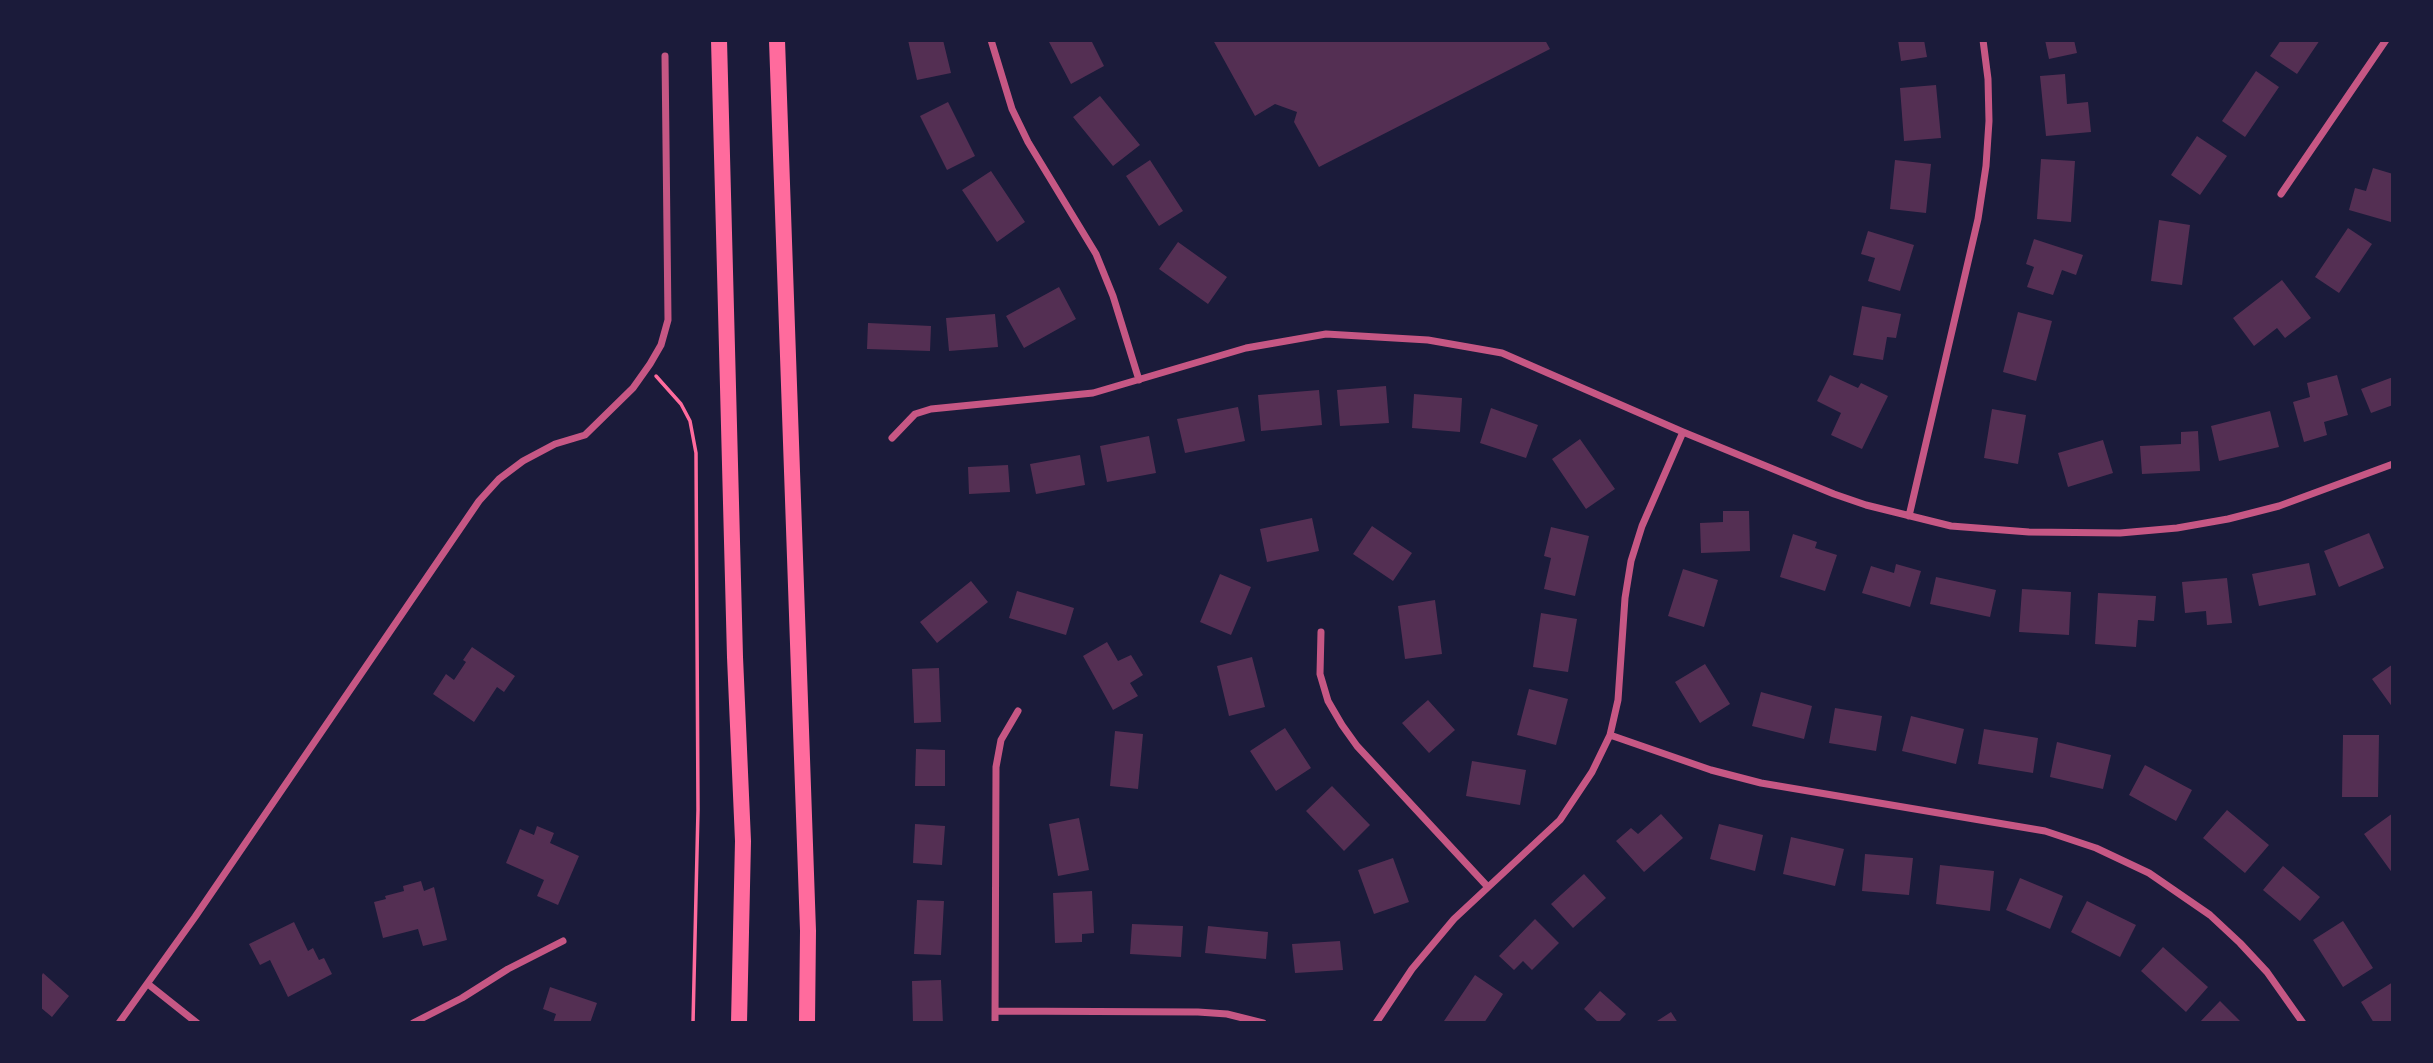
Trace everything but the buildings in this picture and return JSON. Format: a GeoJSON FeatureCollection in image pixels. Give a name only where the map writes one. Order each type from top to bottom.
{"type":"FeatureCollection","features":[{"type":"Feature","properties":{"kind":"highway"},"geometry":{"type":"LineString","coordinates":[[719,40],[735,657],[743,841],[739,1023]]}},
{"type":"Feature","properties":{"kind":"highway"},"geometry":{"type":"LineString","coordinates":[[777,40],[808,931],[807,1023]]}},
{"type":"Feature","properties":{"kind":"street"},"geometry":{"type":"LineString","coordinates":[[991,40],[1012,109],[1028,142],[1096,254],[1113,296],[1139,380]]}},
{"type":"Feature","properties":{"kind":"street"},"geometry":{"type":"LineString","coordinates":[[1909,516],[1978,219],[1989,121],[1983,40]]}},
{"type":"Feature","properties":{"kind":"street"},"geometry":{"type":"LineString","coordinates":[[2281,194],[2386,40]]}},
{"type":"Feature","properties":{"kind":"street"},"geometry":{"type":"LineString","coordinates":[[119,1023],[479,501],[499,479],[523,461],[555,444],[584,435],[633,388],[661,345],[668,320],[665,56]]}},
{"type":"Feature","properties":{"kind":"street"},"geometry":{"type":"LineString","coordinates":[[892,438],[915,414],[931,409],[1093,393],[1247,348],[1326,334],[1428,340],[1502,353],[1682,432],[1834,494],[1951,526],[2029,532],[2120,533],[2177,528],[2279,506],[2393,464]]}},
{"type":"Feature","properties":{"kind":"street"},"geometry":{"type":"LineString","coordinates":[[1376,1023],[1412,969],[1454,919],[1560,820],[1574,803],[1592,772],[1610,735],[1618,700],[1625,598],[1631,561],[1642,526],[1682,432]]}},
{"type":"Feature","properties":{"kind":"street"},"geometry":{"type":"LineString","coordinates":[[1321,632],[1320,674],[1328,701],[1342,724],[1357,746],[1487,886]]}},
{"type":"Feature","properties":{"kind":"street"},"geometry":{"type":"LineString","coordinates":[[995,1023],[996,767],[1001,740],[1018,711]]}},
{"type":"Feature","properties":{"kind":"street"},"geometry":{"type":"LineString","coordinates":[[1610,735],[1711,770],[1761,783],[2046,831],[2096,848],[2149,873],[2210,915],[2267,972],[2303,1023]]}},
{"type":"Feature","properties":{"kind":"street"},"geometry":{"type":"LineString","coordinates":[[413,1023],[563,941]]}},
{"type":"Feature","properties":{"kind":"street"},"geometry":{"type":"LineString","coordinates":[[148,984],[197,1023]]}},
{"type":"Feature","properties":{"kind":"street"},"geometry":{"type":"LineString","coordinates":[[995,1011],[1198,1012],[1227,1014],[1263,1023]]}},
{"type":"Feature","properties":{"kind":"path"},"geometry":{"type":"LineString","coordinates":[[650,364],[656,377],[686,413],[696,453],[698,810],[693,1023]]}}]}
